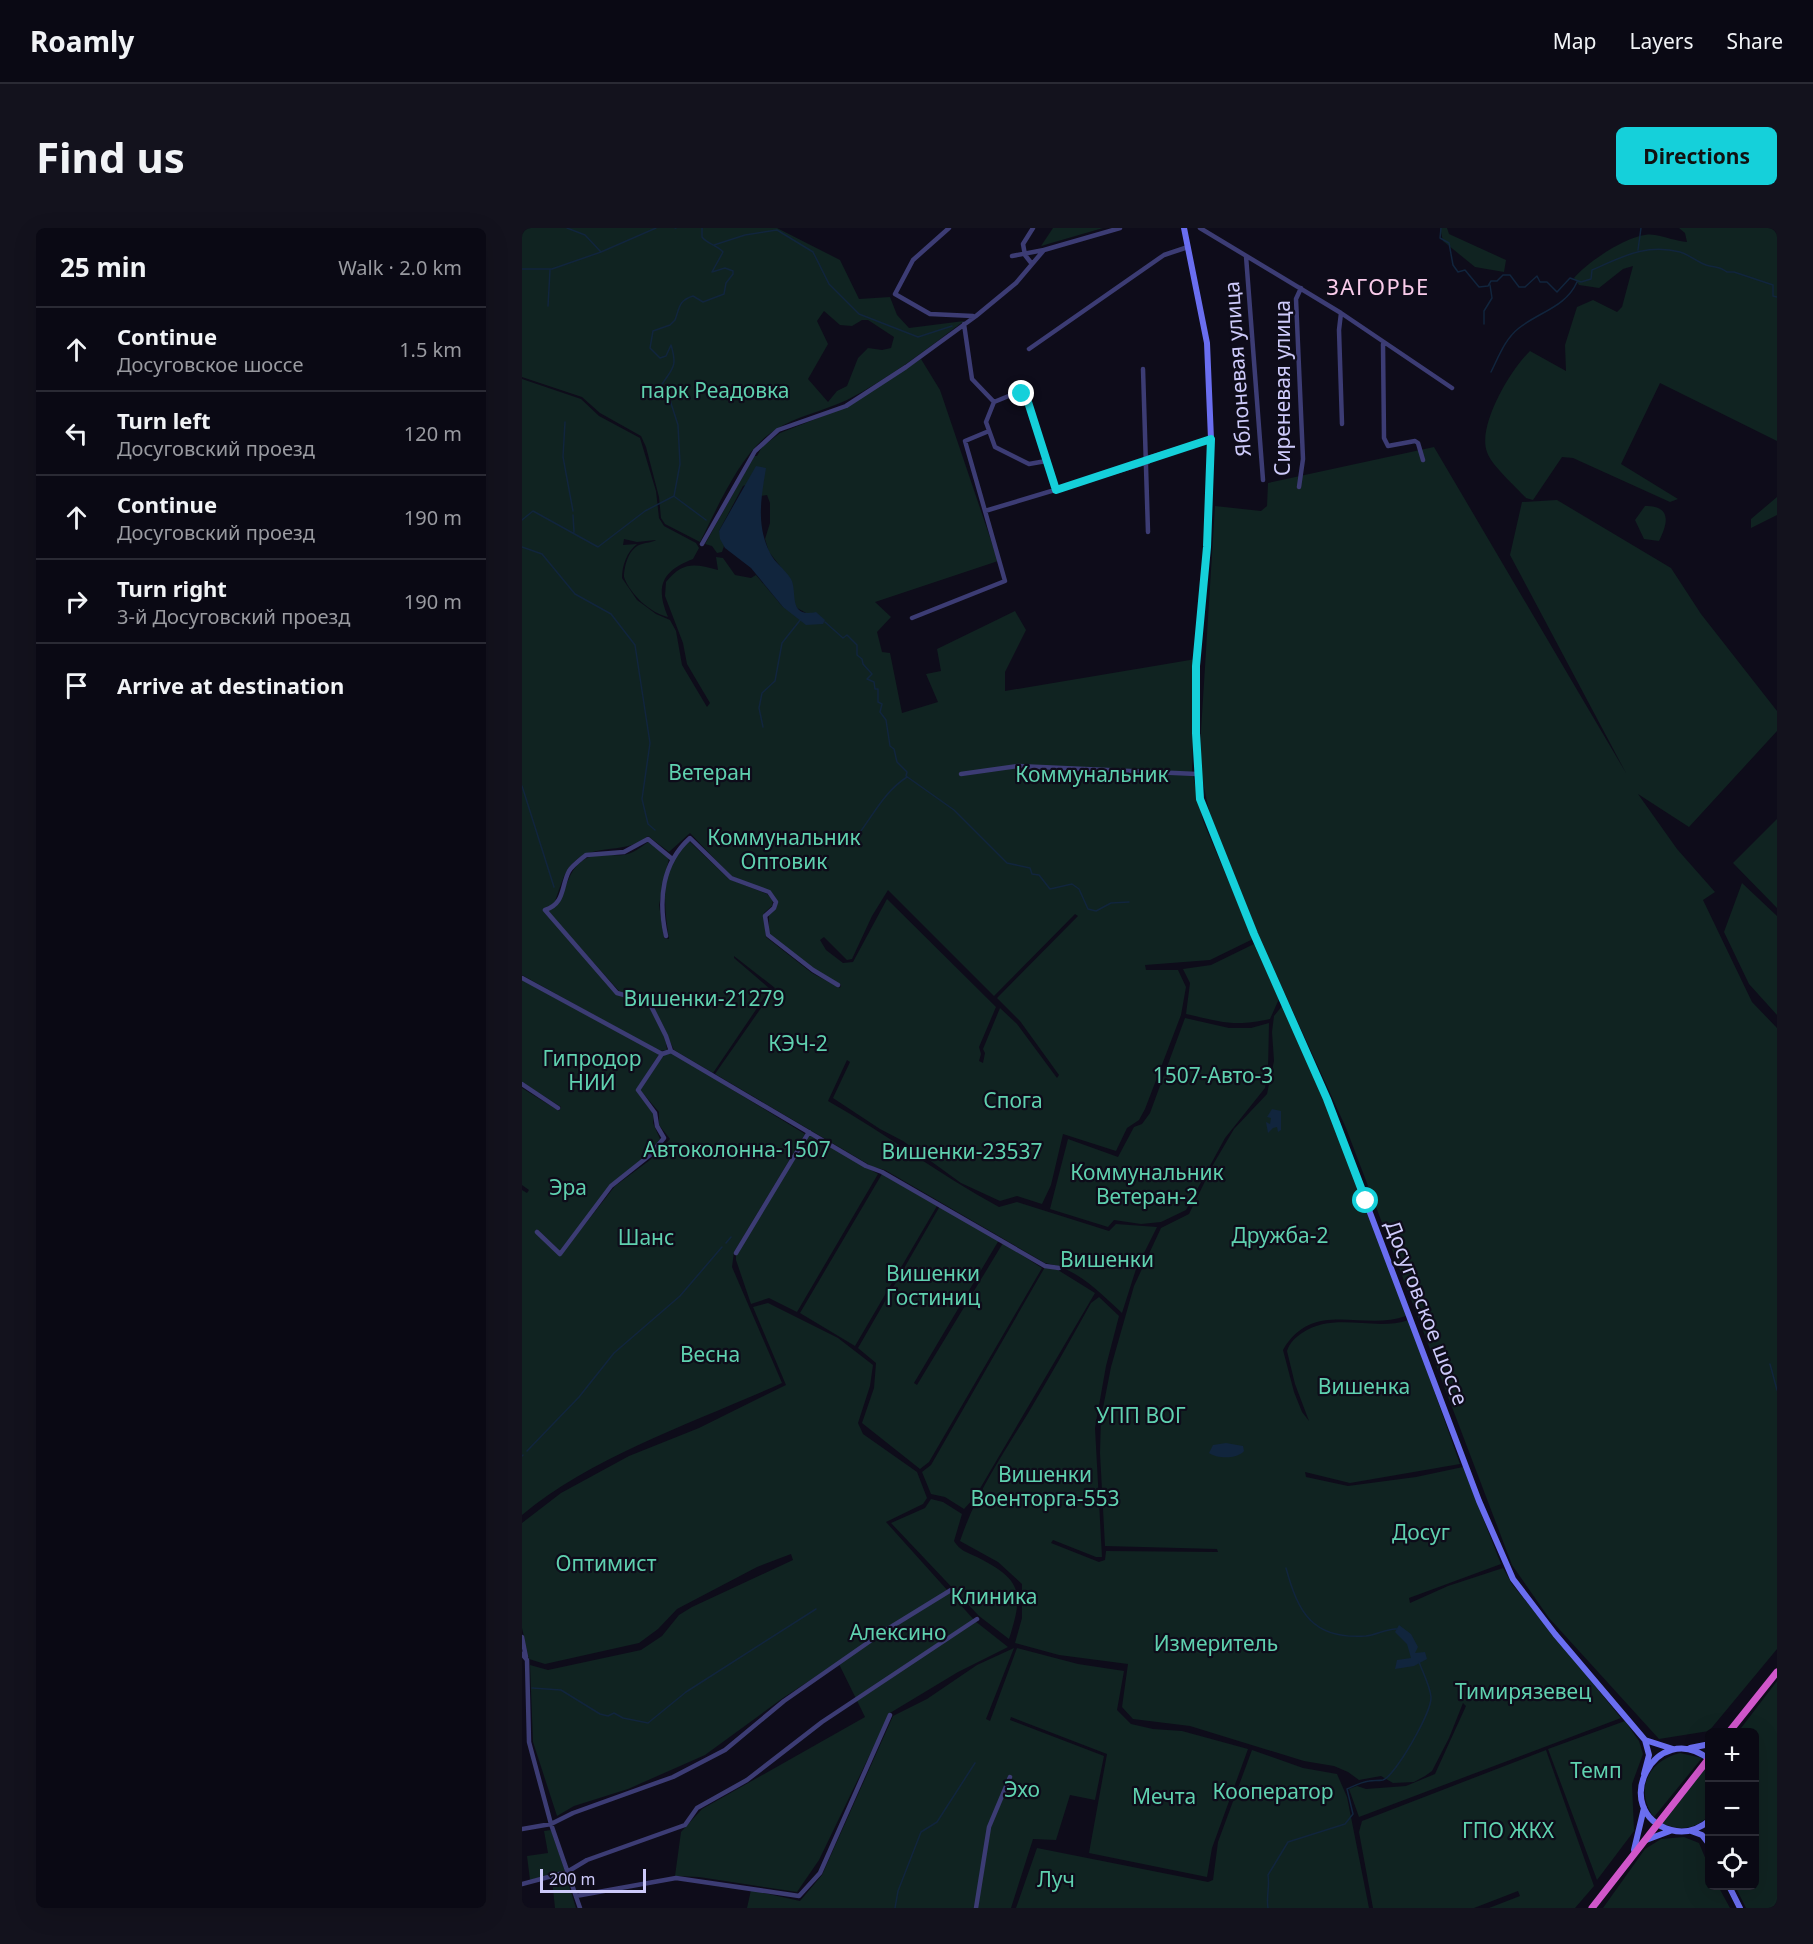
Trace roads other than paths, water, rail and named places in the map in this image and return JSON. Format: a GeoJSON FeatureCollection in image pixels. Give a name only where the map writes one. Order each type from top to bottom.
{"type":"FeatureCollection","features":[{"type":"Feature","properties":{"kind":"highway"},"geometry":{"type":"LineString","coordinates":[[1732,1728],[1777,1672]]}},
{"type":"Feature","properties":{"kind":"highway"},"geometry":{"type":"LineString","coordinates":[[1592,1908],[1634,1850],[1705,1763]]}},
{"type":"Feature","properties":{"kind":"main road","name":"Досуговское шоссе"},"geometry":{"type":"LineString","coordinates":[[1184,228],[1207,343],[1211,439],[1207,547],[1196,666],[1197,774],[1200,799],[1208,823],[1327,1099],[1479,1501],[1506,1565],[1532,1606],[1645,1740]]}},
{"type":"Feature","properties":{"kind":"main road"},"geometry":{"type":"LineString","coordinates":[[1645,1740],[1677,1749],[1705,1745]]}},
{"type":"Feature","properties":{"kind":"main road"},"geometry":{"type":"LineString","coordinates":[[1634,1850],[1644,1808],[1641,1790],[1649,1755],[1645,1740]]}},
{"type":"Feature","properties":{"kind":"main road"},"geometry":{"type":"LineString","coordinates":[[1644,1774],[1659,1756],[1677,1749]]}},
{"type":"Feature","properties":{"kind":"main road"},"geometry":{"type":"LineString","coordinates":[[1685,1749],[1705,1756]]}},
{"type":"Feature","properties":{"kind":"main road"},"geometry":{"type":"LineString","coordinates":[[1644,1808],[1656,1823],[1673,1831]]}},
{"type":"Feature","properties":{"kind":"main road"},"geometry":{"type":"LineString","coordinates":[[1684,1831],[1705,1824]]}},
{"type":"Feature","properties":{"kind":"main road"},"geometry":{"type":"LineString","coordinates":[[1634,1850],[1650,1838],[1673,1831],[1700,1834],[1705,1840]]}},
{"type":"Feature","properties":{"kind":"main road"},"geometry":{"type":"LineString","coordinates":[[1731,1890],[1740,1908]]}},
{"type":"Feature","properties":{"kind":"street"},"geometry":{"type":"LineString","coordinates":[[949,228],[913,260],[895,294],[930,314],[976,316]]}},
{"type":"Feature","properties":{"kind":"street"},"geometry":{"type":"LineString","coordinates":[[1032,264],[1025,254],[1023,244],[1033,228]]}},
{"type":"Feature","properties":{"kind":"street"},"geometry":{"type":"LineString","coordinates":[[1012,256],[1044,250],[1120,228]]}},
{"type":"Feature","properties":{"kind":"street"},"geometry":{"type":"LineString","coordinates":[[1200,228],[1341,313],[1383,344],[1452,388]]}},
{"type":"Feature","properties":{"kind":"street"},"geometry":{"type":"LineString","coordinates":[[1029,349],[1164,255],[1188,247]]}},
{"type":"Feature","properties":{"kind":"street"},"geometry":{"type":"LineString","coordinates":[[702,544],[760,445],[778,430],[846,406],[976,316],[1016,283],[1044,250]]}},
{"type":"Feature","properties":{"kind":"street","name":"Яблоневая улица"},"geometry":{"type":"LineString","coordinates":[[1246,256],[1263,480]]}},
{"type":"Feature","properties":{"kind":"street","name":"Сиреневая улица"},"geometry":{"type":"LineString","coordinates":[[1299,487],[1303,459],[1296,299],[1300,288]]}},
{"type":"Feature","properties":{"kind":"street"},"geometry":{"type":"LineString","coordinates":[[1341,313],[1339,330],[1342,424]]}},
{"type":"Feature","properties":{"kind":"street"},"geometry":{"type":"LineString","coordinates":[[964,324],[972,378],[994,402]]}},
{"type":"Feature","properties":{"kind":"street"},"geometry":{"type":"LineString","coordinates":[[1383,344],[1384,438],[1388,446],[1414,441],[1418,443],[1423,460]]}},
{"type":"Feature","properties":{"kind":"street"},"geometry":{"type":"LineString","coordinates":[[1143,369],[1148,460],[1148,532]]}},
{"type":"Feature","properties":{"kind":"street"},"geometry":{"type":"LineString","coordinates":[[1046,460],[1029,464],[995,447],[986,422],[994,402],[1016,393],[1028,402],[1056,490]]}},
{"type":"Feature","properties":{"kind":"street"},"geometry":{"type":"LineString","coordinates":[[912,618],[1005,581],[965,441],[989,431]]}},
{"type":"Feature","properties":{"kind":"street"},"geometry":{"type":"LineString","coordinates":[[985,511],[1211,439]]}},
{"type":"Feature","properties":{"kind":"street"},"geometry":{"type":"LineString","coordinates":[[961,774],[1018,766],[1197,774]]}},
{"type":"Feature","properties":{"kind":"street"},"geometry":{"type":"LineString","coordinates":[[666,936],[662,897],[671,858],[690,838],[731,878],[769,892],[776,902],[774,908],[765,915],[768,934],[813,970],[838,985]]}},
{"type":"Feature","properties":{"kind":"street"},"geometry":{"type":"LineString","coordinates":[[671,858],[648,839],[632,849],[586,855],[568,872],[562,895],[555,905],[545,910],[617,993],[649,1002],[671,1051],[1045,1266],[1059,1268]]}},
{"type":"Feature","properties":{"kind":"street"},"geometry":{"type":"LineString","coordinates":[[522,978],[662,1054]]}},
{"type":"Feature","properties":{"kind":"street"},"geometry":{"type":"LineString","coordinates":[[537,1232],[560,1254],[611,1186],[650,1155],[664,1138],[657,1126],[655,1113],[638,1090],[662,1054],[671,1051]]}},
{"type":"Feature","properties":{"kind":"street"},"geometry":{"type":"LineString","coordinates":[[522,1084],[558,1108]]}},
{"type":"Feature","properties":{"kind":"street"},"geometry":{"type":"LineString","coordinates":[[736,1253],[809,1132]]}},
{"type":"Feature","properties":{"kind":"street"},"geometry":{"type":"LineString","coordinates":[[522,1829],[551,1824],[573,1813],[673,1777],[725,1750],[784,1701],[885,1630],[951,1590]]}},
{"type":"Feature","properties":{"kind":"street"},"geometry":{"type":"LineString","coordinates":[[522,1884],[567,1872],[587,1860],[684,1825],[697,1808],[747,1780],[822,1722],[977,1619]]}},
{"type":"Feature","properties":{"kind":"street"},"geometry":{"type":"LineString","coordinates":[[522,1637],[527,1660],[528,1731],[539,1783],[580,1908]]}},
{"type":"Feature","properties":{"kind":"street"},"geometry":{"type":"LineString","coordinates":[[522,1654],[527,1660]]}},
{"type":"Feature","properties":{"kind":"street"},"geometry":{"type":"LineString","coordinates":[[576,1896],[675,1878],[799,1896],[820,1873],[890,1714]]}},
{"type":"Feature","properties":{"kind":"street"},"geometry":{"type":"LineString","coordinates":[[522,1732],[528,1731]]}},
{"type":"Feature","properties":{"kind":"street"},"geometry":{"type":"LineString","coordinates":[[976,1908],[989,1827],[1010,1777]]}},
{"type":"Feature","properties":{"kind":"water"},"geometry":{"type":"Polygon","coordinates":[[[756,466],[766,468],[761,501],[761,522],[770,553],[791,579],[797,608],[807,613],[816,612],[825,620],[823,624],[806,625],[783,607],[751,568],[725,548],[720,539],[719,531],[756,466]]]}},
{"type":"Feature","properties":{"kind":"water"},"geometry":{"type":"Polygon","coordinates":[[[1272,1109],[1281,1111],[1281,1130],[1278,1132],[1277,1127],[1268,1133],[1266,1122],[1270,1124],[1271,1118],[1267,1117],[1272,1109]]]}},
{"type":"Feature","properties":{"kind":"water"},"geometry":{"type":"Polygon","coordinates":[[[1226,1443],[1243,1446],[1244,1451],[1237,1456],[1227,1457],[1209,1453],[1213,1445],[1226,1443]]]}},
{"type":"Feature","properties":{"kind":"water"},"geometry":{"type":"Polygon","coordinates":[[[1399,1625],[1411,1634],[1418,1647],[1415,1653],[1425,1652],[1427,1659],[1414,1666],[1395,1669],[1397,1660],[1411,1658],[1407,1644],[1395,1632],[1399,1625]]]}},
{"type":"Feature","properties":{"kind":"waterway"},"geometry":{"type":"LineString","coordinates":[[567,228],[585,235],[601,252]]}},
{"type":"Feature","properties":{"kind":"waterway"},"geometry":{"type":"LineString","coordinates":[[522,269],[552,269],[601,252],[656,228]]}},
{"type":"Feature","properties":{"kind":"waterway"},"geometry":{"type":"LineString","coordinates":[[522,520],[533,511],[598,547],[645,511],[674,496],[680,464],[678,425],[669,397],[661,386],[673,367],[674,359],[671,345],[666,356],[660,358],[650,348],[653,331],[670,325],[685,300],[693,296],[703,302],[724,294],[726,283],[733,274],[733,271],[725,268],[712,272],[723,252],[702,237],[702,228]]}},
{"type":"Feature","properties":{"kind":"waterway"},"geometry":{"type":"LineString","coordinates":[[1441,228],[1440,238],[1449,243],[1453,265],[1458,272],[1465,270],[1479,287],[1488,286],[1491,281],[1497,281],[1503,275],[1510,275],[1519,287],[1525,287],[1537,276],[1540,282],[1547,282],[1557,292],[1570,278],[1581,282],[1591,279],[1592,270],[1634,253],[1656,249],[1680,252],[1706,265],[1773,285],[1773,296],[1777,297]]}},
{"type":"Feature","properties":{"kind":"waterway"},"geometry":{"type":"LineString","coordinates":[[1638,250],[1641,228]]}},
{"type":"Feature","properties":{"kind":"waterway"},"geometry":{"type":"LineString","coordinates":[[714,245],[745,235],[777,230],[813,252],[829,284],[859,314],[918,337],[952,326]]}},
{"type":"Feature","properties":{"kind":"waterway"},"geometry":{"type":"LineString","coordinates":[[548,306],[550,270]]}},
{"type":"Feature","properties":{"kind":"waterway"},"geometry":{"type":"LineString","coordinates":[[1491,372],[1514,332],[1559,303],[1577,282]]}},
{"type":"Feature","properties":{"kind":"waterway"},"geometry":{"type":"LineString","coordinates":[[1484,324],[1484,311],[1492,298],[1490,285]]}},
{"type":"Feature","properties":{"kind":"waterway"},"geometry":{"type":"LineString","coordinates":[[565,422],[563,457],[573,511]]}},
{"type":"Feature","properties":{"kind":"waterway"},"geometry":{"type":"LineString","coordinates":[[675,497],[706,520]]}},
{"type":"Feature","properties":{"kind":"waterway"},"geometry":{"type":"LineString","coordinates":[[573,515],[574,532]]}},
{"type":"Feature","properties":{"kind":"waterway"},"geometry":{"type":"LineString","coordinates":[[522,547],[542,554],[575,594],[611,614],[635,645],[650,743],[642,799],[648,824],[655,830]]}},
{"type":"Feature","properties":{"kind":"waterway"},"geometry":{"type":"LineString","coordinates":[[763,727],[759,708],[762,693],[775,681],[782,643],[801,619]]}},
{"type":"Feature","properties":{"kind":"waterway"},"geometry":{"type":"LineString","coordinates":[[825,622],[843,638],[847,635],[857,645],[857,655],[872,674],[867,679],[874,682],[875,689],[878,689],[878,702],[882,704],[880,712],[886,720],[890,746],[894,749],[897,762],[907,772],[906,776],[954,810],[1007,863],[1030,868],[1032,874],[1039,875],[1050,889],[1072,884],[1079,889],[1088,909],[1096,911],[1111,903],[1129,902]]}},
{"type":"Feature","properties":{"kind":"waterway"},"geometry":{"type":"LineString","coordinates":[[858,835],[886,796],[907,777]]}},
{"type":"Feature","properties":{"kind":"waterway"},"geometry":{"type":"LineString","coordinates":[[522,786],[554,887]]}},
{"type":"Feature","properties":{"kind":"waterway"},"geometry":{"type":"LineString","coordinates":[[726,1243],[731,1237]]}},
{"type":"Feature","properties":{"kind":"waterway"},"geometry":{"type":"LineString","coordinates":[[527,1451],[579,1397],[614,1353],[680,1296],[722,1247]]}},
{"type":"Feature","properties":{"kind":"waterway"},"geometry":{"type":"LineString","coordinates":[[1770,1364],[1777,1390]]}},
{"type":"Feature","properties":{"kind":"waterway"},"geometry":{"type":"LineString","coordinates":[[1286,1568],[1302,1610],[1320,1628],[1348,1636],[1366,1636],[1397,1629]]}},
{"type":"Feature","properties":{"kind":"waterway"},"geometry":{"type":"LineString","coordinates":[[532,1688],[561,1690],[600,1714],[608,1716],[614,1713],[623,1718],[648,1723],[686,1692],[816,1609]]}},
{"type":"Feature","properties":{"kind":"waterway"},"geometry":{"type":"LineString","coordinates":[[1268,1908],[1268,1875],[1288,1842],[1345,1824],[1353,1814],[1347,1789],[1358,1784],[1383,1780],[1389,1776],[1404,1756],[1430,1705],[1428,1684],[1419,1662]]}},
{"type":"Feature","properties":{"kind":"waterway"},"geometry":{"type":"LineString","coordinates":[[895,1908],[898,1891],[921,1832],[937,1822],[975,1763]]}},
{"type":"Feature","properties":{"kind":"district","name":"ЗАГОРЬЕ"},"geometry":{"type":"Point","coordinates":[1378,287]}},
{"type":"Feature","properties":{"kind":"park label","name":"парк Реадовка"},"geometry":{"type":"Point","coordinates":[715,391]}},
{"type":"Feature","properties":{"kind":"park label","name":"Ветеран"},"geometry":{"type":"Point","coordinates":[710,773]}},
{"type":"Feature","properties":{"kind":"park label","name":"Коммунальник"},"geometry":{"type":"Point","coordinates":[1092,775]}},
{"type":"Feature","properties":{"kind":"park label","name":"Коммунальник Оптовик"},"geometry":{"type":"Point","coordinates":[784,850]}},
{"type":"Feature","properties":{"kind":"park label","name":"Вишенки-21279"},"geometry":{"type":"Point","coordinates":[704,999]}},
{"type":"Feature","properties":{"kind":"park label","name":"КЭЧ-2"},"geometry":{"type":"Point","coordinates":[798,1044]}},
{"type":"Feature","properties":{"kind":"park label","name":"Гипродор НИИ"},"geometry":{"type":"Point","coordinates":[592,1071]}},
{"type":"Feature","properties":{"kind":"park label","name":"1507-Авто-3"},"geometry":{"type":"Point","coordinates":[1213,1076]}},
{"type":"Feature","properties":{"kind":"park label","name":"Спога"},"geometry":{"type":"Point","coordinates":[1013,1101]}},
{"type":"Feature","properties":{"kind":"park label","name":"Автоколонна-1507"},"geometry":{"type":"Point","coordinates":[737,1150]}},
{"type":"Feature","properties":{"kind":"park label","name":"Вишенки-23537"},"geometry":{"type":"Point","coordinates":[962,1152]}},
{"type":"Feature","properties":{"kind":"park label","name":"Коммунальник Ветеран-2"},"geometry":{"type":"Point","coordinates":[1147,1185]}},
{"type":"Feature","properties":{"kind":"park label","name":"Эра"},"geometry":{"type":"Point","coordinates":[568,1188]}},
{"type":"Feature","properties":{"kind":"park label","name":"Дружба-2"},"geometry":{"type":"Point","coordinates":[1280,1236]}},
{"type":"Feature","properties":{"kind":"park label","name":"Шанс"},"geometry":{"type":"Point","coordinates":[646,1238]}},
{"type":"Feature","properties":{"kind":"park label","name":"Вишенки"},"geometry":{"type":"Point","coordinates":[1107,1260]}},
{"type":"Feature","properties":{"kind":"park label","name":"Вишенки Гостиниц"},"geometry":{"type":"Point","coordinates":[933,1286]}},
{"type":"Feature","properties":{"kind":"park label","name":"Весна"},"geometry":{"type":"Point","coordinates":[710,1355]}},
{"type":"Feature","properties":{"kind":"park label","name":"Вишенка"},"geometry":{"type":"Point","coordinates":[1364,1387]}},
{"type":"Feature","properties":{"kind":"park label","name":"УПП ВОГ"},"geometry":{"type":"Point","coordinates":[1141,1416]}},
{"type":"Feature","properties":{"kind":"park label","name":"Вишенки Военторга-553"},"geometry":{"type":"Point","coordinates":[1045,1487]}},
{"type":"Feature","properties":{"kind":"park label","name":"Досуг"},"geometry":{"type":"Point","coordinates":[1421,1533]}},
{"type":"Feature","properties":{"kind":"park label","name":"Оптимист"},"geometry":{"type":"Point","coordinates":[606,1564]}},
{"type":"Feature","properties":{"kind":"park label","name":"Клиника"},"geometry":{"type":"Point","coordinates":[994,1597]}},
{"type":"Feature","properties":{"kind":"park label","name":"Алексино"},"geometry":{"type":"Point","coordinates":[898,1633]}},
{"type":"Feature","properties":{"kind":"park label","name":"Измеритель"},"geometry":{"type":"Point","coordinates":[1216,1644]}},
{"type":"Feature","properties":{"kind":"park label","name":"Тимирязевец"},"geometry":{"type":"Point","coordinates":[1523,1692]}},
{"type":"Feature","properties":{"kind":"park label","name":"Темп"},"geometry":{"type":"Point","coordinates":[1596,1771]}},
{"type":"Feature","properties":{"kind":"park label","name":"Эхо"},"geometry":{"type":"Point","coordinates":[1022,1790]}},
{"type":"Feature","properties":{"kind":"park label","name":"Кооператор"},"geometry":{"type":"Point","coordinates":[1273,1792]}},
{"type":"Feature","properties":{"kind":"park label","name":"Мечта"},"geometry":{"type":"Point","coordinates":[1164,1797]}},
{"type":"Feature","properties":{"kind":"park label","name":"ГПО ЖКХ"},"geometry":{"type":"Point","coordinates":[1508,1831]}},
{"type":"Feature","properties":{"kind":"park label","name":"Луч"},"geometry":{"type":"Point","coordinates":[1056,1880]}}]}
